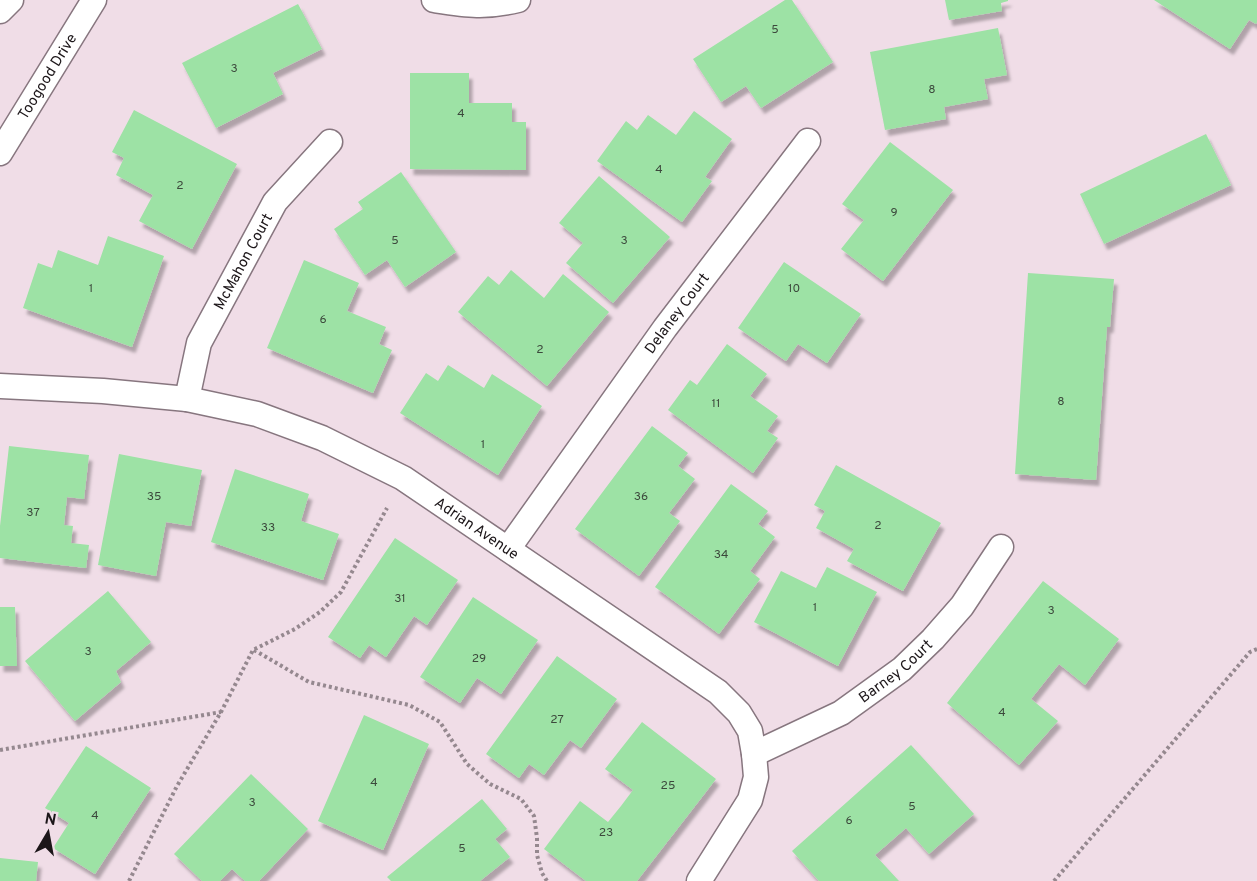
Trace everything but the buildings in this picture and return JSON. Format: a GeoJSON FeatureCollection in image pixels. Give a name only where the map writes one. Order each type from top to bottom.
{"type":"FeatureCollection","features":[{"type":"Feature","properties":{"kind":"lane"},"geometry":{"type":"LineString","coordinates":[[0,11],[11,0]]}},
{"type":"Feature","properties":{"kind":"lane","name":"Toogood Drive"},"geometry":{"type":"LineString","coordinates":[[0,153],[93,0]]}},
{"type":"Feature","properties":{"kind":"lane"},"geometry":{"type":"LineString","coordinates":[[434,0],[465,5],[493,6],[518,0]]}},
{"type":"Feature","properties":{"kind":"lane","name":"Delaney Court"},"geometry":{"type":"LineString","coordinates":[[508,549],[665,327],[808,141]]}},
{"type":"Feature","properties":{"kind":"lane","name":"McMahon Court"},"geometry":{"type":"LineString","coordinates":[[187,399],[199,343],[275,202],[330,142]]}},
{"type":"Feature","properties":{"kind":"lane","name":"Adrian Avenue"},"geometry":{"type":"LineString","coordinates":[[0,386],[103,391],[187,399],[257,414],[322,438],[403,478],[718,692],[739,712],[750,731],[756,777],[750,800],[699,881]]}},
{"type":"Feature","properties":{"kind":"lane","name":"Barney Court"},"geometry":{"type":"LineString","coordinates":[[754,754],[841,713],[902,669],[962,606],[1001,547]]}},
{"type":"Feature","properties":{"kind":"path"},"geometry":{"type":"LineString","coordinates":[[129,881],[177,786],[221,712],[253,650],[295,629],[320,612],[341,592],[403,478]]}},
{"type":"Feature","properties":{"kind":"path"},"geometry":{"type":"LineString","coordinates":[[1054,881],[1250,652],[1257,649]]}},
{"type":"Feature","properties":{"kind":"path"},"geometry":{"type":"LineString","coordinates":[[253,650],[309,682],[409,705],[440,722],[467,764],[490,784],[521,799],[534,816],[537,855],[547,881]]}},
{"type":"Feature","properties":{"kind":"path"},"geometry":{"type":"LineString","coordinates":[[0,750],[221,712]]}}]}
